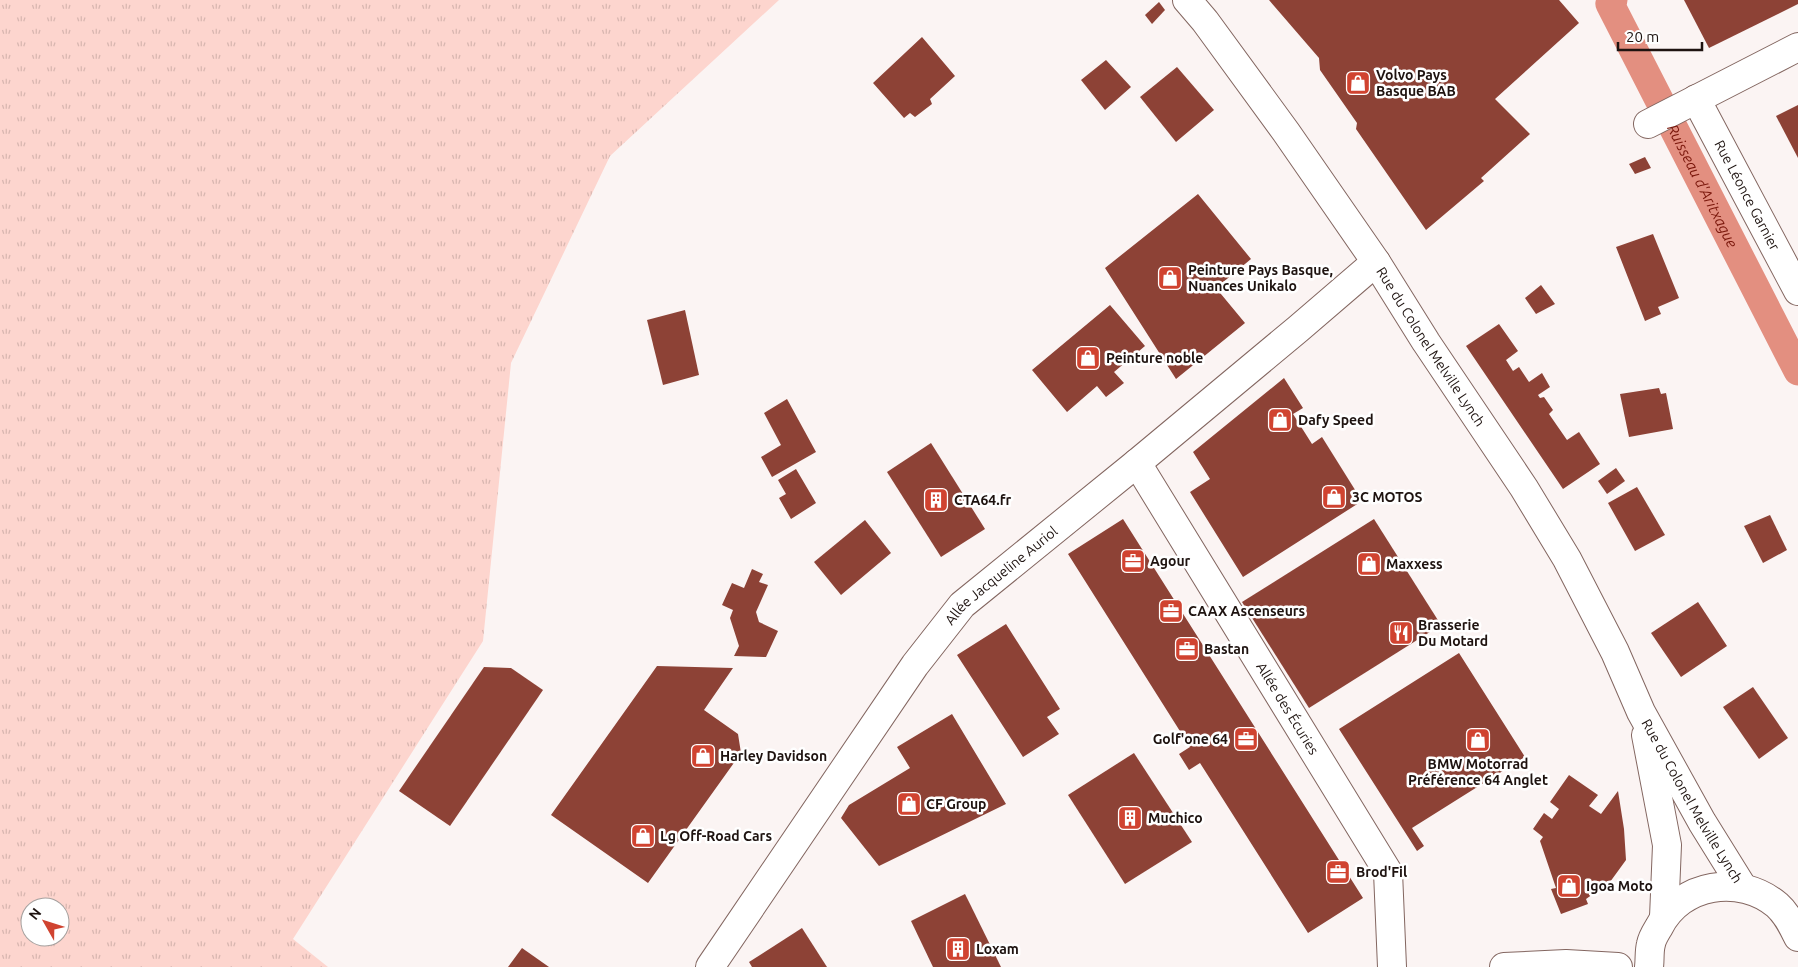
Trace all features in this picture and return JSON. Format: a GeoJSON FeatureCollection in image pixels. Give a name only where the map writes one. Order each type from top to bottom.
{"type":"FeatureCollection","features":[{"type":"Feature","properties":{"kind":"street","name":"Rue du Colonel Melville Lynch"},"geometry":{"type":"LineString","coordinates":[[1187,0],[1205,21],[1286,132],[1376,262],[1426,342],[1518,480],[1567,559],[1615,652],[1642,712],[1702,822],[1744,888]]}},
{"type":"Feature","properties":{"kind":"street"},"geometry":{"type":"LineString","coordinates":[[1648,124],[1798,47]]}},
{"type":"Feature","properties":{"kind":"street","name":"Rue Léonce Garnier"},"geometry":{"type":"LineString","coordinates":[[1688,103],[1798,290]]}},
{"type":"Feature","properties":{"kind":"street","name":"Allée Jacqueline Auriol"},"geometry":{"type":"LineString","coordinates":[[710,967],[914,665],[962,605],[1137,463],[1376,262]]}},
{"type":"Feature","properties":{"kind":"street","name":"Allée des Écuries"},"geometry":{"type":"LineString","coordinates":[[1137,463],[1388,872],[1392,967]]}},
{"type":"Feature","properties":{"kind":"street","name":"Rue du Colonel Melville Lynch"},"geometry":{"type":"LineString","coordinates":[[1642,712],[1666,845],[1664,917]]}},
{"type":"Feature","properties":{"kind":"street"},"geometry":{"type":"LineString","coordinates":[[1649,967],[1651,943],[1664,917],[1680,901],[1699,891],[1721,886],[1744,888],[1761,895],[1778,906],[1790,921],[1798,937]]}},
{"type":"Feature","properties":{"kind":"street"},"geometry":{"type":"LineString","coordinates":[[1504,967],[1566,964],[1618,967]]}},
{"type":"Feature","properties":{"kind":"green space"},"geometry":{"type":"Polygon","coordinates":[[[0,0],[779,0],[610,156],[511,363],[483,641],[293,939],[328,967],[0,967],[0,0]]]}},
{"type":"Feature","properties":{"kind":"building"},"geometry":{"type":"Polygon","coordinates":[[[1269,0],[1559,0],[1579,23],[1495,99],[1530,134],[1481,178],[1484,181],[1426,230],[1356,129],[1357,123],[1320,70],[1319,58],[1269,0]]]}},
{"type":"Feature","properties":{"kind":"building"},"geometry":{"type":"Polygon","coordinates":[[[1684,0],[1798,0],[1798,4],[1709,48],[1684,0]]]}},
{"type":"Feature","properties":{"kind":"building"},"geometry":{"type":"Polygon","coordinates":[[[1159,2],[1165,10],[1152,24],[1145,15],[1159,2]]]}},
{"type":"Feature","properties":{"kind":"building"},"geometry":{"type":"Polygon","coordinates":[[[922,37],[955,76],[930,99],[932,104],[915,117],[910,113],[904,118],[873,83],[922,37]]]}},
{"type":"Feature","properties":{"kind":"building"},"geometry":{"type":"Polygon","coordinates":[[[1106,60],[1131,87],[1105,110],[1081,80],[1106,60]]]}},
{"type":"Feature","properties":{"kind":"building"},"geometry":{"type":"Polygon","coordinates":[[[1177,67],[1214,110],[1176,142],[1140,97],[1177,67]]]}},
{"type":"Feature","properties":{"kind":"building"},"geometry":{"type":"Polygon","coordinates":[[[1798,105],[1798,158],[1776,116],[1798,105]]]}},
{"type":"Feature","properties":{"kind":"building"},"geometry":{"type":"Polygon","coordinates":[[[1645,157],[1651,168],[1635,174],[1629,164],[1645,157]]]}},
{"type":"Feature","properties":{"kind":"building","name":"Peinture Pays Basque, Nuances Unikalo"},"geometry":{"type":"Polygon","coordinates":[[[1198,194],[1251,259],[1216,288],[1245,323],[1176,379],[1105,268],[1198,194]]]}},
{"type":"Feature","properties":{"kind":"building"},"geometry":{"type":"Polygon","coordinates":[[[1653,234],[1679,298],[1658,307],[1661,314],[1645,321],[1616,247],[1653,234]]]}},
{"type":"Feature","properties":{"kind":"building"},"geometry":{"type":"Polygon","coordinates":[[[1541,285],[1555,304],[1536,314],[1525,298],[1541,285]]]}},
{"type":"Feature","properties":{"kind":"building","name":"Peinture noble"},"geometry":{"type":"Polygon","coordinates":[[[1110,305],[1145,346],[1114,372],[1124,383],[1106,397],[1097,386],[1067,412],[1032,370],[1110,305]]]}},
{"type":"Feature","properties":{"kind":"building"},"geometry":{"type":"Polygon","coordinates":[[[685,310],[699,375],[663,385],[647,320],[685,310]]]}},
{"type":"Feature","properties":{"kind":"building"},"geometry":{"type":"Polygon","coordinates":[[[1499,324],[1518,351],[1506,360],[1513,371],[1519,367],[1529,382],[1542,373],[1550,387],[1538,395],[1540,398],[1544,397],[1553,410],[1549,414],[1567,440],[1579,432],[1600,464],[1563,489],[1466,346],[1499,324]]]}},
{"type":"Feature","properties":{"kind":"building"},"geometry":{"type":"Polygon","coordinates":[[[1284,378],[1303,408],[1293,414],[1312,444],[1322,437],[1362,501],[1243,577],[1190,492],[1210,479],[1193,452],[1284,378]]]}},
{"type":"Feature","properties":{"kind":"building"},"geometry":{"type":"Polygon","coordinates":[[[1659,388],[1661,394],[1666,393],[1673,429],[1629,437],[1620,394],[1659,388]]]}},
{"type":"Feature","properties":{"kind":"building"},"geometry":{"type":"Polygon","coordinates":[[[787,399],[816,452],[772,477],[761,457],[781,445],[764,413],[787,399]]]}},
{"type":"Feature","properties":{"kind":"building","name":"CTA64.fr"},"geometry":{"type":"Polygon","coordinates":[[[931,443],[985,529],[941,557],[887,472],[931,443]]]}},
{"type":"Feature","properties":{"kind":"building"},"geometry":{"type":"Polygon","coordinates":[[[1616,468],[1625,481],[1607,494],[1598,481],[1616,468]]]}},
{"type":"Feature","properties":{"kind":"building"},"geometry":{"type":"Polygon","coordinates":[[[796,469],[816,503],[791,519],[779,498],[786,494],[778,480],[796,469]]]}},
{"type":"Feature","properties":{"kind":"building"},"geometry":{"type":"Polygon","coordinates":[[[1637,487],[1665,535],[1635,551],[1608,503],[1637,487]]]}},
{"type":"Feature","properties":{"kind":"building"},"geometry":{"type":"Polygon","coordinates":[[[1770,515],[1787,550],[1763,563],[1744,526],[1770,515]]]}},
{"type":"Feature","properties":{"kind":"building"},"geometry":{"type":"Polygon","coordinates":[[[1123,519],[1363,898],[1308,933],[1200,763],[1189,770],[1179,754],[1190,747],[1068,554],[1123,519]]]}},
{"type":"Feature","properties":{"kind":"building"},"geometry":{"type":"Polygon","coordinates":[[[1374,519],[1441,625],[1309,708],[1242,602],[1374,519]]]}},
{"type":"Feature","properties":{"kind":"building"},"geometry":{"type":"Polygon","coordinates":[[[865,520],[891,553],[841,595],[814,562],[865,520]]]}},
{"type":"Feature","properties":{"kind":"building"},"geometry":{"type":"Polygon","coordinates":[[[752,569],[763,574],[759,582],[768,585],[756,612],[759,622],[778,631],[766,657],[734,656],[739,646],[730,618],[733,610],[722,605],[732,583],[744,588],[752,569]]]}},
{"type":"Feature","properties":{"kind":"building"},"geometry":{"type":"Polygon","coordinates":[[[1698,602],[1727,646],[1681,677],[1651,633],[1698,602]]]}},
{"type":"Feature","properties":{"kind":"building"},"geometry":{"type":"Polygon","coordinates":[[[1006,624],[1060,709],[1047,717],[1059,734],[1023,757],[957,655],[1006,624]]]}},
{"type":"Feature","properties":{"kind":"building"},"geometry":{"type":"Polygon","coordinates":[[[1459,653],[1525,757],[1412,828],[1424,846],[1417,851],[1339,729],[1459,653]]]}},
{"type":"Feature","properties":{"kind":"building"},"geometry":{"type":"Polygon","coordinates":[[[657,666],[733,668],[704,710],[738,734],[741,753],[648,883],[551,815],[657,666]]]}},
{"type":"Feature","properties":{"kind":"building"},"geometry":{"type":"Polygon","coordinates":[[[484,667],[511,668],[543,690],[450,826],[399,791],[484,667]]]}},
{"type":"Feature","properties":{"kind":"building"},"geometry":{"type":"Polygon","coordinates":[[[1753,687],[1788,738],[1759,759],[1723,707],[1753,687]]]}},
{"type":"Feature","properties":{"kind":"building"},"geometry":{"type":"Polygon","coordinates":[[[952,714],[1006,804],[879,866],[841,818],[849,805],[910,768],[897,747],[952,714]]]}},
{"type":"Feature","properties":{"kind":"building","name":"Muchico"},"geometry":{"type":"Polygon","coordinates":[[[1134,753],[1192,842],[1125,884],[1068,795],[1134,753]]]}},
{"type":"Feature","properties":{"kind":"building"},"geometry":{"type":"Polygon","coordinates":[[[1569,775],[1598,795],[1589,806],[1601,814],[1618,791],[1624,829],[1626,860],[1610,882],[1586,899],[1588,904],[1561,914],[1551,889],[1556,888],[1540,841],[1543,837],[1533,829],[1544,813],[1552,819],[1559,809],[1550,802],[1569,775]]]}},
{"type":"Feature","properties":{"kind":"building","name":"Loxam"},"geometry":{"type":"Polygon","coordinates":[[[965,894],[1001,967],[933,967],[911,921],[965,894]]]}},
{"type":"Feature","properties":{"kind":"building"},"geometry":{"type":"Polygon","coordinates":[[[802,928],[827,967],[752,967],[749,962],[802,928]]]}},
{"type":"Feature","properties":{"kind":"building"},"geometry":{"type":"Polygon","coordinates":[[[522,948],[549,967],[508,967],[522,948]]]}},
{"type":"Feature","properties":{"kind":"waterway","name":"Ruisseau d'Aritxague"},"geometry":{"type":"LineString","coordinates":[[1613,0],[1610,4],[1798,371]]}},
{"type":"Feature","properties":{"kind":"place","name":"Volvo Pays Basque BAB"},"geometry":{"type":"Point","coordinates":[1358,83]}},
{"type":"Feature","properties":{"kind":"place","name":"Peinture Pays Basque, Nuances Unikalo"},"geometry":{"type":"Point","coordinates":[1170,278]}},
{"type":"Feature","properties":{"kind":"place","name":"Peinture noble"},"geometry":{"type":"Point","coordinates":[1088,358]}},
{"type":"Feature","properties":{"kind":"place","name":"Dafy Speed"},"geometry":{"type":"Point","coordinates":[1280,420]}},
{"type":"Feature","properties":{"kind":"place","name":"3C MOTOS"},"geometry":{"type":"Point","coordinates":[1334,497]}},
{"type":"Feature","properties":{"kind":"place","name":"CTA64.fr"},"geometry":{"type":"Point","coordinates":[936,500]}},
{"type":"Feature","properties":{"kind":"place","name":"Agour"},"geometry":{"type":"Point","coordinates":[1133,561]}},
{"type":"Feature","properties":{"kind":"place","name":"Maxxess"},"geometry":{"type":"Point","coordinates":[1369,564]}},
{"type":"Feature","properties":{"kind":"place","name":"CAAX Ascenseurs"},"geometry":{"type":"Point","coordinates":[1171,611]}},
{"type":"Feature","properties":{"kind":"place","name":"Brasserie Du Motard"},"geometry":{"type":"Point","coordinates":[1401,633]}},
{"type":"Feature","properties":{"kind":"place","name":"Bastan"},"geometry":{"type":"Point","coordinates":[1187,649]}},
{"type":"Feature","properties":{"kind":"place","name":"Golf'one 64"},"geometry":{"type":"Point","coordinates":[1246,739]}},
{"type":"Feature","properties":{"kind":"place","name":"BMW Motorrad Préférence 64 Anglet"},"geometry":{"type":"Point","coordinates":[1478,740]}},
{"type":"Feature","properties":{"kind":"place","name":"Harley Davidson"},"geometry":{"type":"Point","coordinates":[703,756]}},
{"type":"Feature","properties":{"kind":"place","name":"CF Group"},"geometry":{"type":"Point","coordinates":[909,804]}},
{"type":"Feature","properties":{"kind":"place","name":"Muchico"},"geometry":{"type":"Point","coordinates":[1130,818]}},
{"type":"Feature","properties":{"kind":"place","name":"Lg Off-Road Cars"},"geometry":{"type":"Point","coordinates":[643,836]}},
{"type":"Feature","properties":{"kind":"place","name":"Brod'Fil"},"geometry":{"type":"Point","coordinates":[1338,872]}},
{"type":"Feature","properties":{"kind":"place","name":"Igoa Moto"},"geometry":{"type":"Point","coordinates":[1569,886]}},
{"type":"Feature","properties":{"kind":"place","name":"Loxam"},"geometry":{"type":"Point","coordinates":[958,949]}}]}
